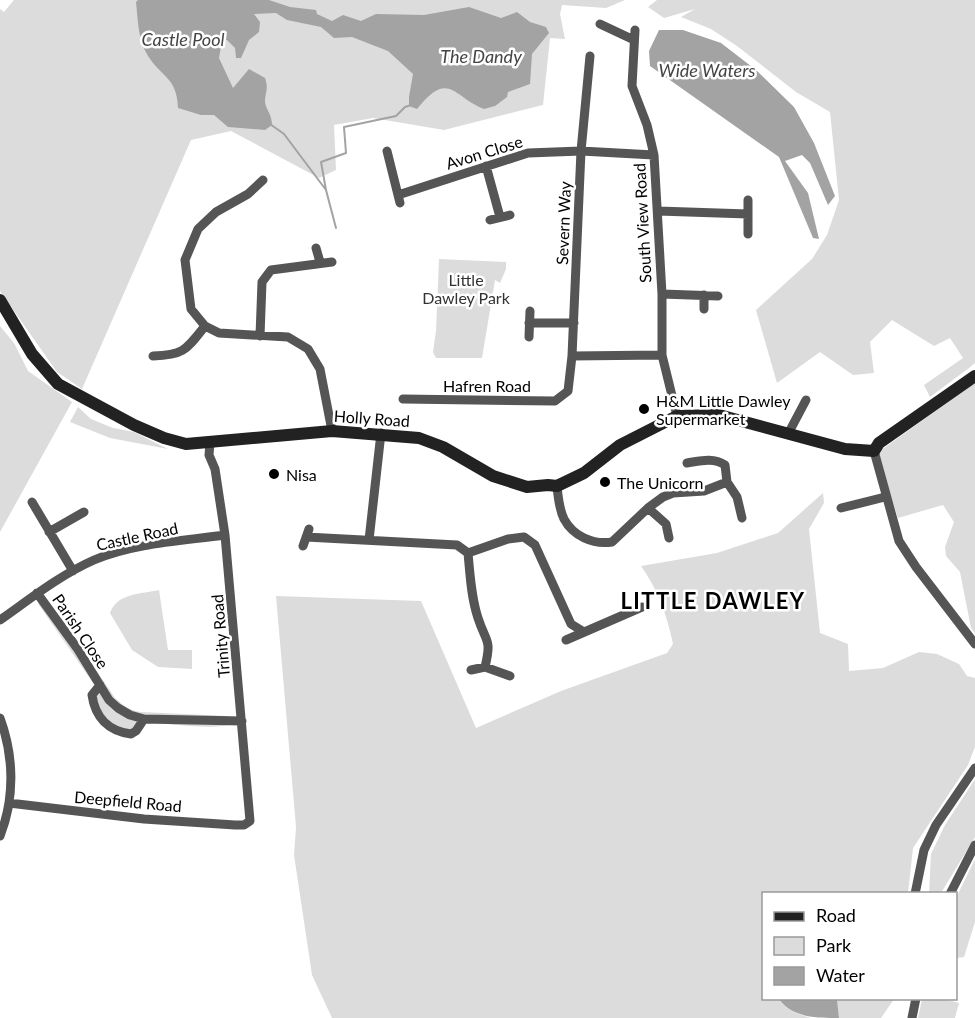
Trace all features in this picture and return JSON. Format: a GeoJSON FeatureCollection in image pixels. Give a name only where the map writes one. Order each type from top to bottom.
{"type":"FeatureCollection","features":[{"type":"Feature","properties":{"kind":"street","name":"South View Road"},"geometry":{"type":"LineString","coordinates":[[600,24],[635,35],[632,86],[647,125],[654,155],[662,294],[662,355],[677,416]]}},
{"type":"Feature","properties":{"kind":"street","name":"Severn Way"},"geometry":{"type":"LineString","coordinates":[[568,391],[574,323],[581,151],[590,56]]}},
{"type":"Feature","properties":{"kind":"street","name":"Avon Close"},"geometry":{"type":"LineString","coordinates":[[387,151],[399,199],[486,166],[528,153],[581,151],[654,155]]}},
{"type":"Feature","properties":{"kind":"street"},"geometry":{"type":"LineString","coordinates":[[486,166],[500,217]]}},
{"type":"Feature","properties":{"kind":"street"},"geometry":{"type":"LineString","coordinates":[[263,180],[248,194],[216,212],[198,230],[185,260],[191,309],[205,326],[219,333],[288,337],[308,349],[320,369],[332,431]]}},
{"type":"Feature","properties":{"kind":"street"},"geometry":{"type":"LineString","coordinates":[[748,200],[748,234]]}},
{"type":"Feature","properties":{"kind":"street"},"geometry":{"type":"LineString","coordinates":[[658,212],[748,214]]}},
{"type":"Feature","properties":{"kind":"street"},"geometry":{"type":"LineString","coordinates":[[316,248],[320,262]]}},
{"type":"Feature","properties":{"kind":"street"},"geometry":{"type":"LineString","coordinates":[[260,336],[262,282],[271,270],[332,262]]}},
{"type":"Feature","properties":{"kind":"street"},"geometry":{"type":"LineString","coordinates":[[662,294],[718,296]]}},
{"type":"Feature","properties":{"kind":"street"},"geometry":{"type":"LineString","coordinates":[[704,296],[704,309]]}},
{"type":"Feature","properties":{"kind":"street","name":"Holly Road"},"geometry":{"type":"LineString","coordinates":[[0,300],[32,354],[58,384],[93,404],[164,438],[186,444],[332,431],[419,438],[443,447],[493,476],[527,487],[557,486],[585,473],[620,445],[677,416],[719,415],[845,449],[874,451]]}},
{"type":"Feature","properties":{"kind":"street"},"geometry":{"type":"LineString","coordinates":[[529,337],[530,312]]}},
{"type":"Feature","properties":{"kind":"street"},"geometry":{"type":"LineString","coordinates":[[529,323],[574,323]]}},
{"type":"Feature","properties":{"kind":"street"},"geometry":{"type":"LineString","coordinates":[[153,356],[176,355],[189,346],[205,326]]}},
{"type":"Feature","properties":{"kind":"street"},"geometry":{"type":"LineString","coordinates":[[572,356],[662,355]]}},
{"type":"Feature","properties":{"kind":"street"},"geometry":{"type":"LineString","coordinates":[[975,376],[879,443],[874,451],[899,541],[975,644]]}},
{"type":"Feature","properties":{"kind":"street","name":"Hafren Road"},"geometry":{"type":"LineString","coordinates":[[403,399],[555,401],[568,391]]}},
{"type":"Feature","properties":{"kind":"street"},"geometry":{"type":"LineString","coordinates":[[788,434],[806,400]]}},
{"type":"Feature","properties":{"kind":"street"},"geometry":{"type":"LineString","coordinates":[[369,540],[381,434]]}},
{"type":"Feature","properties":{"kind":"street","name":"Trinity Road"},"geometry":{"type":"LineString","coordinates":[[210,443],[209,455],[214,469],[225,535],[251,816],[250,821],[244,825]]}},
{"type":"Feature","properties":{"kind":"street"},"geometry":{"type":"LineString","coordinates":[[687,463],[710,459],[718,460],[725,465],[727,482],[737,497],[742,518]]}},
{"type":"Feature","properties":{"kind":"street"},"geometry":{"type":"LineString","coordinates":[[557,486],[563,518],[572,529],[594,543],[612,542],[648,508],[673,493],[704,491],[727,482]]}},
{"type":"Feature","properties":{"kind":"street"},"geometry":{"type":"LineString","coordinates":[[841,508],[885,497]]}},
{"type":"Feature","properties":{"kind":"street"},"geometry":{"type":"LineString","coordinates":[[32,502],[73,571]]}},
{"type":"Feature","properties":{"kind":"street"},"geometry":{"type":"LineString","coordinates":[[648,508],[666,524],[669,538]]}},
{"type":"Feature","properties":{"kind":"street"},"geometry":{"type":"LineString","coordinates":[[49,532],[84,512]]}},
{"type":"Feature","properties":{"kind":"street","name":"Castle Road"},"geometry":{"type":"LineString","coordinates":[[0,620],[37,593],[93,560],[127,550],[225,535]]}},
{"type":"Feature","properties":{"kind":"street"},"geometry":{"type":"LineString","coordinates":[[306,537],[457,545],[468,553],[470,581],[478,618],[489,642],[485,667]]}},
{"type":"Feature","properties":{"kind":"street"},"geometry":{"type":"LineString","coordinates":[[468,553],[508,539],[524,537],[535,545],[571,624],[584,632]]}},
{"type":"Feature","properties":{"kind":"street","name":"Parish Close"},"geometry":{"type":"LineString","coordinates":[[37,593],[118,708],[130,715],[144,718],[242,721]]}},
{"type":"Feature","properties":{"kind":"street"},"geometry":{"type":"LineString","coordinates":[[566,640],[642,607]]}},
{"type":"Feature","properties":{"kind":"street"},"geometry":{"type":"LineString","coordinates":[[471,670],[485,667],[510,676]]}},
{"type":"Feature","properties":{"kind":"street","name":"Parish Close"},"geometry":{"type":"LineString","coordinates":[[100,685],[92,695],[94,705],[104,723],[121,733],[131,734],[141,725],[144,718]]}},
{"type":"Feature","properties":{"kind":"street"},"geometry":{"type":"LineString","coordinates":[[0,718],[10,751],[11,778],[9,803],[0,836]]}},
{"type":"Feature","properties":{"kind":"street"},"geometry":{"type":"LineString","coordinates":[[915,892],[924,850],[936,825],[975,768]]}},
{"type":"Feature","properties":{"kind":"street","name":"Deepfield Road"},"geometry":{"type":"LineString","coordinates":[[9,803],[144,819],[244,825]]}},
{"type":"Feature","properties":{"kind":"street"},"geometry":{"type":"LineString","coordinates":[[951,892],[975,845]]}},
{"type":"Feature","properties":{"kind":"street"},"geometry":{"type":"LineString","coordinates":[[912,1018],[916,1000]]}},
{"type":"Feature","properties":{"kind":"green space"},"geometry":{"type":"Polygon","coordinates":[[[14,0],[625,0],[606,8],[562,5],[560,14],[565,39],[550,38],[543,105],[444,130],[373,118],[334,125],[336,170],[319,178],[231,131],[191,140],[82,389],[57,372],[0,291],[0,9],[4,12],[14,0]]]}},
{"type":"Feature","properties":{"kind":"green space"},"geometry":{"type":"Polygon","coordinates":[[[657,0],[975,0],[975,363],[930,397],[924,385],[963,358],[950,338],[934,346],[892,320],[870,342],[874,373],[853,375],[820,352],[777,383],[756,310],[812,259],[827,235],[839,200],[830,112],[796,92],[737,46],[711,29],[681,17],[695,9],[664,18],[648,7],[657,0]]]}},
{"type":"Feature","properties":{"kind":"green space","name":"Little Dawley Park"},"geometry":{"type":"Polygon","coordinates":[[[439,259],[506,262],[506,269],[500,283],[495,280],[482,358],[436,358],[433,352],[439,259]]]}},
{"type":"Feature","properties":{"kind":"green space"},"geometry":{"type":"Polygon","coordinates":[[[0,326],[14,343],[28,371],[72,402],[0,532],[0,326]]]}},
{"type":"Feature","properties":{"kind":"green space"},"geometry":{"type":"Polygon","coordinates":[[[975,383],[975,633],[971,628],[960,572],[946,556],[945,547],[954,522],[943,505],[898,518],[877,453],[975,383]]]}},
{"type":"Feature","properties":{"kind":"green space"},"geometry":{"type":"Polygon","coordinates":[[[78,407],[91,419],[113,428],[134,432],[168,449],[110,438],[70,422],[78,407]]]}},
{"type":"Feature","properties":{"kind":"green space"},"geometry":{"type":"Polygon","coordinates":[[[823,493],[824,503],[809,529],[820,633],[848,644],[849,671],[883,668],[919,652],[937,654],[959,664],[967,676],[975,678],[975,747],[968,765],[913,848],[908,892],[762,892],[762,1000],[780,1000],[789,1009],[811,1018],[332,1018],[312,975],[294,855],[296,827],[276,596],[421,601],[476,728],[561,691],[667,653],[673,644],[668,623],[657,594],[641,566],[717,553],[778,533],[823,493]]]}},
{"type":"Feature","properties":{"kind":"green space"},"geometry":{"type":"Polygon","coordinates":[[[159,590],[168,650],[192,650],[192,669],[158,667],[132,650],[110,613],[113,606],[124,598],[159,590]]]}},
{"type":"Feature","properties":{"kind":"green space"},"geometry":{"type":"Polygon","coordinates":[[[37,593],[57,620],[63,621],[115,698],[127,708],[142,712],[227,716],[242,721],[222,726],[198,726],[152,723],[144,719],[136,731],[121,733],[94,705],[100,685],[93,683],[39,605],[37,593]]]}},
{"type":"Feature","properties":{"kind":"green space"},"geometry":{"type":"Polygon","coordinates":[[[975,779],[975,837],[942,892],[929,892],[931,854],[945,825],[975,779]]]}},
{"type":"Feature","properties":{"kind":"green space"},"geometry":{"type":"Polygon","coordinates":[[[975,859],[975,922],[964,957],[957,958],[957,896],[975,859]]]}},
{"type":"Feature","properties":{"kind":"green space"},"geometry":{"type":"Polygon","coordinates":[[[837,1000],[893,1000],[881,1018],[839,1018],[837,1000]]]}},
{"type":"Feature","properties":{"kind":"green space"},"geometry":{"type":"Polygon","coordinates":[[[922,1000],[948,1000],[959,1003],[955,1018],[918,1018],[922,1000]]]}},
{"type":"Feature","properties":{"kind":"water"},"geometry":{"type":"Polygon","coordinates":[[[138,0],[269,0],[290,7],[316,10],[317,14],[332,21],[343,15],[361,21],[376,14],[424,15],[469,7],[501,18],[517,12],[530,22],[546,27],[549,33],[532,54],[530,84],[508,92],[507,97],[495,106],[484,109],[458,93],[444,88],[428,97],[417,109],[409,106],[413,74],[388,51],[352,37],[334,38],[321,27],[287,20],[276,13],[254,14],[260,22],[259,32],[249,40],[241,58],[236,58],[235,48],[227,40],[222,41],[219,58],[233,88],[249,69],[265,78],[267,88],[265,102],[272,125],[265,130],[228,127],[214,115],[201,115],[178,108],[172,84],[153,63],[142,43],[137,16],[136,2],[138,0]]]}},
{"type":"Feature","properties":{"kind":"water","name":"Wide Waters"},"geometry":{"type":"Polygon","coordinates":[[[659,30],[683,30],[721,43],[756,70],[794,107],[814,143],[835,196],[828,205],[810,163],[802,155],[785,161],[808,193],[819,239],[813,238],[779,157],[650,66],[649,51],[659,30]]]}},
{"type":"Feature","properties":{"kind":"water"},"geometry":{"type":"Polygon","coordinates":[[[780,1000],[837,1000],[839,1018],[806,1016],[784,1005],[780,1000]]]}},
{"type":"Feature","properties":{"kind":"waterway"},"geometry":{"type":"LineString","coordinates":[[326,190],[321,162],[346,153],[344,127],[396,116],[405,107],[411,105]]}},
{"type":"Feature","properties":{"kind":"waterway"},"geometry":{"type":"LineString","coordinates":[[270,124],[284,134],[326,190],[336,228]]}},
{"type":"Feature","properties":{"kind":"place","name":"H&M Little Dawley Supermarket"},"geometry":{"type":"Point","coordinates":[644,409]}},
{"type":"Feature","properties":{"kind":"place","name":"Nisa"},"geometry":{"type":"Point","coordinates":[274,474]}},
{"type":"Feature","properties":{"kind":"place","name":"The Unicorn"},"geometry":{"type":"Point","coordinates":[605,482]}},
{"type":"Feature","properties":{"kind":"district","name":"LITTLE DAWLEY"},"geometry":{"type":"Point","coordinates":[713,600]}},
{"type":"Feature","properties":{"kind":"water label","name":"Castle Pool"},"geometry":{"type":"Point","coordinates":[183,39]}},
{"type":"Feature","properties":{"kind":"water label","name":"The Dandy"},"geometry":{"type":"Point","coordinates":[481,56]}}]}
